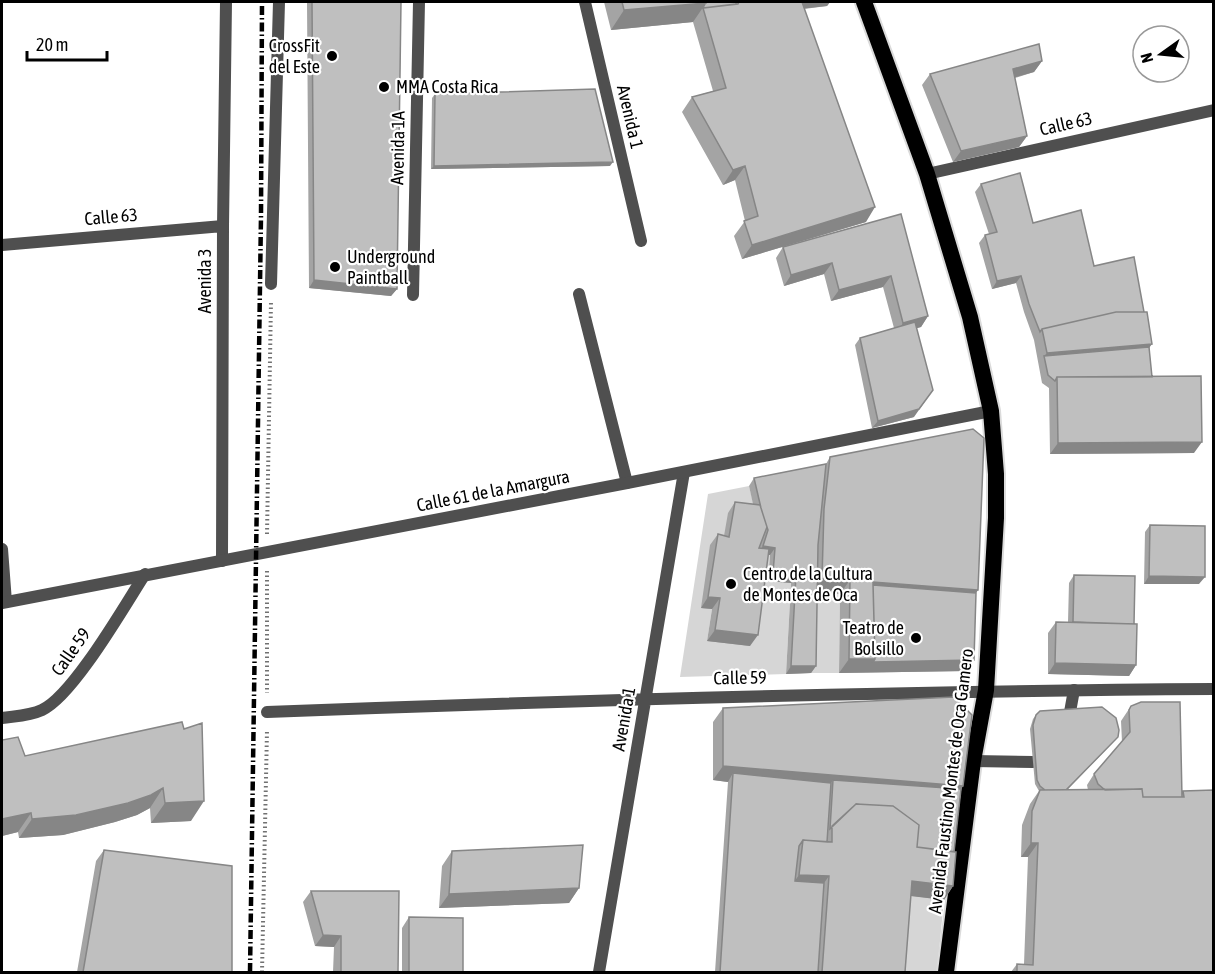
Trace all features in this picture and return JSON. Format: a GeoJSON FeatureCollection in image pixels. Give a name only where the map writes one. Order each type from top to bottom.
{"type":"FeatureCollection","features":[{"type":"Feature","properties":{"kind":"highway","name":"Avenida Faustino Montes de Oca Gamero"},"geometry":{"type":"LineString","coordinates":[[864,2],[927,174],[970,317],[991,411],[996,474],[996,518],[986,690],[973,761],[946,972]]}},
{"type":"Feature","properties":{"kind":"street","name":"Avenida 3"},"geometry":{"type":"LineString","coordinates":[[222,561],[226,2]]}},
{"type":"Feature","properties":{"kind":"street"},"geometry":{"type":"LineString","coordinates":[[271,284],[279,2]]}},
{"type":"Feature","properties":{"kind":"street","name":"Avenida 1A"},"geometry":{"type":"LineString","coordinates":[[413,295],[419,2]]}},
{"type":"Feature","properties":{"kind":"street","name":"Avenida 1"},"geometry":{"type":"LineString","coordinates":[[585,2],[640,241]]}},
{"type":"Feature","properties":{"kind":"street","name":"Calle 63"},"geometry":{"type":"LineString","coordinates":[[927,174],[1214,110]]}},
{"type":"Feature","properties":{"kind":"street","name":"Calle 63"},"geometry":{"type":"LineString","coordinates":[[2,245],[223,226]]}},
{"type":"Feature","properties":{"kind":"street"},"geometry":{"type":"LineString","coordinates":[[579,294],[627,483]]}},
{"type":"Feature","properties":{"kind":"street","name":"Calle 61 de la Amargura"},"geometry":{"type":"LineString","coordinates":[[4,602],[267,553],[991,411]]}},
{"type":"Feature","properties":{"kind":"street","name":"Avenida 1"},"geometry":{"type":"LineString","coordinates":[[599,972],[684,472]]}},
{"type":"Feature","properties":{"kind":"street"},"geometry":{"type":"LineString","coordinates":[[2,549],[4,602]]}},
{"type":"Feature","properties":{"kind":"street","name":"Calle 59"},"geometry":{"type":"LineString","coordinates":[[2,718],[43,710],[63,694],[145,574]]}},
{"type":"Feature","properties":{"kind":"street","name":"Calle 59"},"geometry":{"type":"LineString","coordinates":[[267,712],[646,698],[986,690],[1214,689]]}},
{"type":"Feature","properties":{"kind":"street"},"geometry":{"type":"LineString","coordinates":[[1070,712],[1074,690]]}},
{"type":"Feature","properties":{"kind":"street"},"geometry":{"type":"LineString","coordinates":[[973,761],[1033,762]]}},
{"type":"Feature","properties":{"kind":"path"},"geometry":{"type":"LineString","coordinates":[[262,972],[271,284]]}},
{"type":"Feature","properties":{"kind":"shaded area"},"geometry":{"type":"Polygon","coordinates":[[[749,486],[762,538],[758,554],[770,555],[768,580],[791,583],[786,674],[680,677],[708,494],[749,486]],[[761,560],[712,609],[707,641],[761,560]]]}},
{"type":"Feature","properties":{"kind":"shaded area"},"geometry":{"type":"Polygon","coordinates":[[[812,592],[840,594],[839,673],[811,673],[812,592]]]}},
{"type":"Feature","properties":{"kind":"shaded area"},"geometry":{"type":"Polygon","coordinates":[[[902,895],[944,900],[937,972],[897,972],[902,895]]]}},
{"type":"Feature","properties":{"kind":"building"},"geometry":{"type":"Polygon","coordinates":[[[312,2],[401,2],[397,289],[314,280],[312,2]]]}},
{"type":"Feature","properties":{"kind":"building"},"geometry":{"type":"Polygon","coordinates":[[[622,2],[706,2],[706,3],[624,10],[622,2]]]}},
{"type":"Feature","properties":{"kind":"building"},"geometry":{"type":"Polygon","coordinates":[[[706,2],[736,2],[736,4],[703,8],[706,2]]]}},
{"type":"Feature","properties":{"kind":"building"},"geometry":{"type":"Polygon","coordinates":[[[739,2],[802,2],[875,207],[752,245],[744,221],[758,216],[745,166],[733,170],[692,97],[726,88],[703,8],[738,4],[739,2]]]}},
{"type":"Feature","properties":{"kind":"building"},"geometry":{"type":"Polygon","coordinates":[[[1039,44],[1042,61],[1013,69],[1027,136],[961,151],[930,74],[1039,44]]]}},
{"type":"Feature","properties":{"kind":"building"},"geometry":{"type":"Polygon","coordinates":[[[595,89],[613,162],[434,166],[435,94],[595,89]]]}},
{"type":"Feature","properties":{"kind":"building"},"geometry":{"type":"Polygon","coordinates":[[[1020,173],[1033,223],[1081,210],[1094,266],[1134,257],[1144,312],[1116,312],[1042,329],[1040,332],[1021,276],[997,281],[985,235],[997,232],[981,184],[1020,173]]]}},
{"type":"Feature","properties":{"kind":"building"},"geometry":{"type":"Polygon","coordinates":[[[901,214],[928,316],[903,323],[891,276],[839,290],[832,263],[791,275],[783,247],[901,214]]]}},
{"type":"Feature","properties":{"kind":"building"},"geometry":{"type":"Polygon","coordinates":[[[1116,312],[1147,312],[1152,344],[1047,353],[1042,329],[1116,312]]]}},
{"type":"Feature","properties":{"kind":"building"},"geometry":{"type":"Polygon","coordinates":[[[915,322],[933,390],[919,409],[878,421],[860,338],[915,322]]]}},
{"type":"Feature","properties":{"kind":"building"},"geometry":{"type":"Polygon","coordinates":[[[1149,347],[1152,377],[1057,377],[1055,381],[1048,375],[1044,356],[1149,347]]]}},
{"type":"Feature","properties":{"kind":"building"},"geometry":{"type":"Polygon","coordinates":[[[1201,376],[1202,442],[1058,443],[1057,377],[1201,376]]]}},
{"type":"Feature","properties":{"kind":"building"},"geometry":{"type":"Polygon","coordinates":[[[973,429],[984,438],[978,590],[873,582],[875,659],[849,659],[850,580],[822,578],[824,509],[830,457],[973,429]]]}},
{"type":"Feature","properties":{"kind":"building"},"geometry":{"type":"Polygon","coordinates":[[[826,464],[818,545],[816,666],[791,666],[796,575],[773,573],[775,548],[763,546],[768,530],[754,478],[826,464]]]}},
{"type":"Feature","properties":{"kind":"building","name":"Centro de la Cultura de Montes de Oca"},"geometry":{"type":"Polygon","coordinates":[[[735,502],[760,505],[767,527],[759,548],[769,549],[758,635],[715,630],[720,598],[708,597],[718,534],[729,537],[735,502]]]}},
{"type":"Feature","properties":{"kind":"building"},"geometry":{"type":"Polygon","coordinates":[[[1150,525],[1205,526],[1205,577],[1149,576],[1150,525]]]}},
{"type":"Feature","properties":{"kind":"building"},"geometry":{"type":"Polygon","coordinates":[[[1074,575],[1135,576],[1134,624],[1073,622],[1074,575]]]}},
{"type":"Feature","properties":{"kind":"building","name":"Teatro de Bolsillo"},"geometry":{"type":"Polygon","coordinates":[[[873,585],[976,593],[974,660],[873,662],[875,659],[873,585]]]}},
{"type":"Feature","properties":{"kind":"building"},"geometry":{"type":"Polygon","coordinates":[[[1056,622],[1137,624],[1136,665],[1055,663],[1056,622]]]}},
{"type":"Feature","properties":{"kind":"building"},"geometry":{"type":"Polygon","coordinates":[[[954,697],[972,715],[963,786],[723,766],[723,708],[954,697]]]}},
{"type":"Feature","properties":{"kind":"building"},"geometry":{"type":"Polygon","coordinates":[[[1141,702],[1180,702],[1182,797],[1143,797],[1142,789],[1105,790],[1098,784],[1094,774],[1130,732],[1129,710],[1131,706],[1141,702]]]}},
{"type":"Feature","properties":{"kind":"building"},"geometry":{"type":"Polygon","coordinates":[[[1102,707],[1116,718],[1118,737],[1066,790],[1045,790],[1037,780],[1033,725],[1036,715],[1040,711],[1102,707]]]}},
{"type":"Feature","properties":{"kind":"building"},"geometry":{"type":"Polygon","coordinates":[[[182,722],[184,729],[202,723],[204,801],[165,803],[163,788],[128,803],[76,815],[32,819],[31,813],[2,819],[2,740],[18,737],[25,756],[182,722]]]}},
{"type":"Feature","properties":{"kind":"building"},"geometry":{"type":"Polygon","coordinates":[[[733,773],[831,783],[827,842],[803,840],[799,846],[795,881],[824,883],[818,972],[720,972],[733,773]]]}},
{"type":"Feature","properties":{"kind":"building"},"geometry":{"type":"Polygon","coordinates":[[[833,780],[961,789],[954,852],[917,847],[919,825],[893,806],[856,804],[830,829],[833,780]]]}},
{"type":"Feature","properties":{"kind":"building"},"geometry":{"type":"Polygon","coordinates":[[[1142,789],[1143,797],[1184,797],[1183,791],[1214,790],[1214,972],[1017,972],[1017,964],[1033,965],[1038,843],[1031,843],[1032,811],[1040,790],[1142,789]]]}},
{"type":"Feature","properties":{"kind":"building"},"geometry":{"type":"Polygon","coordinates":[[[856,804],[893,806],[919,825],[917,847],[956,852],[953,886],[912,881],[905,972],[822,972],[829,876],[799,875],[803,840],[832,842],[832,826],[856,804]]]}},
{"type":"Feature","properties":{"kind":"building"},"geometry":{"type":"Polygon","coordinates":[[[583,845],[579,888],[449,894],[452,851],[583,845]]]}},
{"type":"Feature","properties":{"kind":"building"},"geometry":{"type":"Polygon","coordinates":[[[104,850],[232,866],[232,972],[83,972],[104,850]]]}},
{"type":"Feature","properties":{"kind":"building"},"geometry":{"type":"Polygon","coordinates":[[[311,891],[399,891],[398,972],[341,972],[341,936],[323,935],[311,891]]]}},
{"type":"Feature","properties":{"kind":"building"},"geometry":{"type":"Polygon","coordinates":[[[409,917],[463,918],[463,972],[409,972],[409,917]]]}},
{"type":"Feature","properties":{"kind":"railway"},"geometry":{"type":"LineString","coordinates":[[250,972],[262,2]]}},
{"type":"Feature","properties":{"kind":"place","name":"CrossFit del Este"},"geometry":{"type":"Point","coordinates":[332,56]}},
{"type":"Feature","properties":{"kind":"place","name":"MMA Costa Rica"},"geometry":{"type":"Point","coordinates":[384,87]}},
{"type":"Feature","properties":{"kind":"place","name":"Underground Paintball"},"geometry":{"type":"Point","coordinates":[335,267]}},
{"type":"Feature","properties":{"kind":"place","name":"Centro de la Cultura de Montes de Oca"},"geometry":{"type":"Point","coordinates":[731,584]}},
{"type":"Feature","properties":{"kind":"place","name":"Teatro de Bolsillo"},"geometry":{"type":"Point","coordinates":[916,638]}}]}
